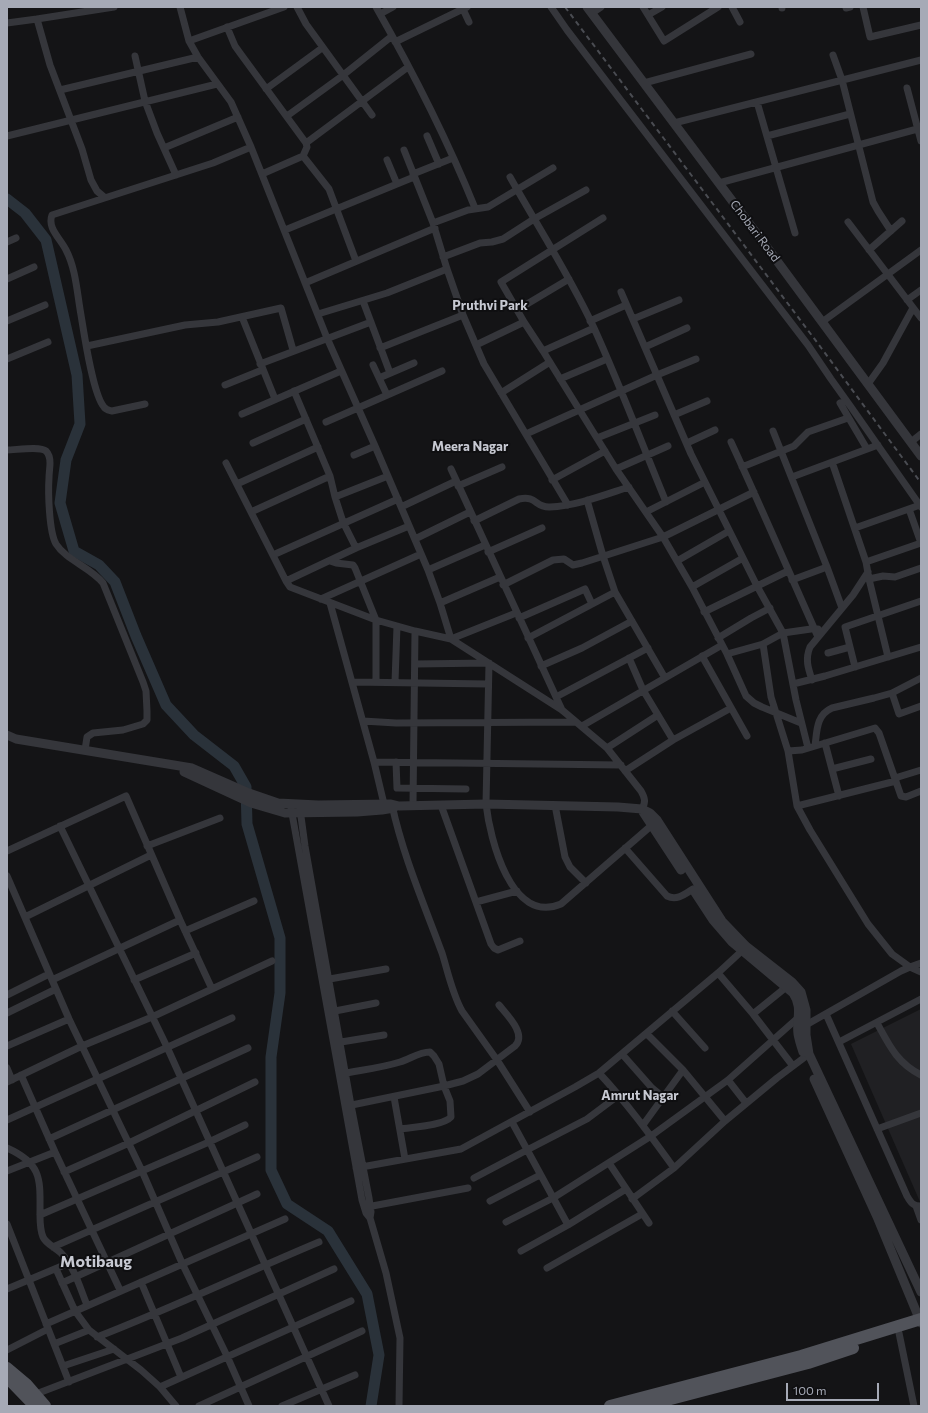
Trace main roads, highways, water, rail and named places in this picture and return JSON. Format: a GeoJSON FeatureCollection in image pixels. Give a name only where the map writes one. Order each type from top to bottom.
{"type":"FeatureCollection","features":[{"type":"Feature","properties":{"kind":"main road"},"geometry":{"type":"LineString","coordinates":[[644,1406],[808,1363],[899,1333],[921,1322]]}},
{"type":"Feature","properties":{"kind":"main road"},"geometry":{"type":"LineString","coordinates":[[610,1406],[801,1356],[921,1322]]}},
{"type":"Feature","properties":{"kind":"main road"},"geometry":{"type":"LineString","coordinates":[[7,1368],[26,1384],[35,1400]]}},
{"type":"Feature","properties":{"kind":"main road"},"geometry":{"type":"LineString","coordinates":[[7,1377],[35,1400],[45,1406]]}},
{"type":"Feature","properties":{"kind":"waterway"},"geometry":{"type":"LineString","coordinates":[[7,199],[25,213],[46,240],[77,375],[80,424],[66,460],[60,503],[74,551],[99,565],[115,582],[136,636],[166,705],[194,735],[234,766],[246,787],[247,824],[280,938],[280,993],[271,1057],[271,1170],[287,1204],[328,1231],[367,1294],[379,1355],[371,1406]]}},
{"type":"Feature","properties":{"kind":"railway"},"geometry":{"type":"LineString","coordinates":[[565,7],[921,483]]}},
{"type":"Feature","properties":{"kind":"district","name":"Pruthvi Park"},"geometry":{"type":"Point","coordinates":[490,306]}},
{"type":"Feature","properties":{"kind":"district","name":"Meera Nagar"},"geometry":{"type":"Point","coordinates":[470,447]}},
{"type":"Feature","properties":{"kind":"district","name":"Amrut Nagar"},"geometry":{"type":"Point","coordinates":[640,1096]}},
{"type":"Feature","properties":{"kind":"district","name":"Motibaug"},"geometry":{"type":"Point","coordinates":[96,1262]}}]}
